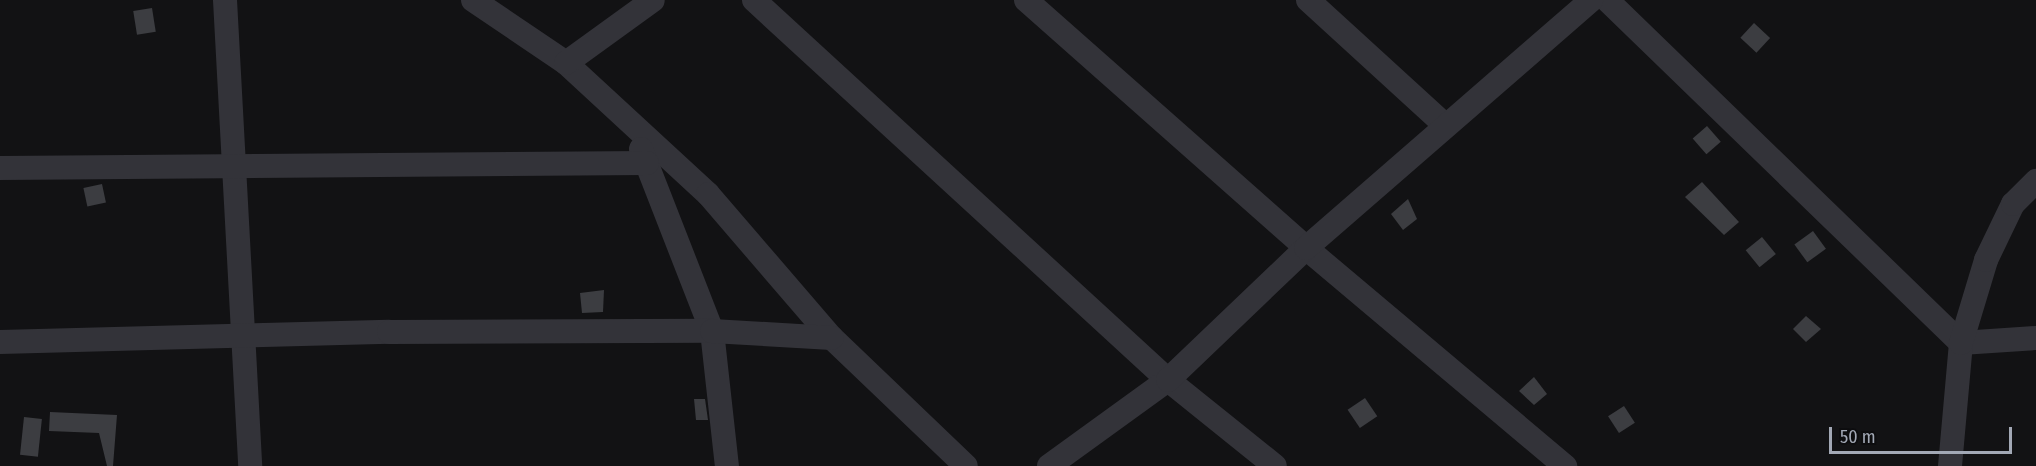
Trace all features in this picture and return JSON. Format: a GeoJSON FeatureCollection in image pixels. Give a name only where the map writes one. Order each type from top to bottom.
{"type":"FeatureCollection","features":[{"type":"Feature","properties":{"kind":"street"},"geometry":{"type":"LineString","coordinates":[[225,0],[232,165],[245,335],[250,466]]}},
{"type":"Feature","properties":{"kind":"street"},"geometry":{"type":"LineString","coordinates":[[473,0],[566,63],[632,127],[708,194],[832,338],[966,466]]}},
{"type":"Feature","properties":{"kind":"street"},"geometry":{"type":"LineString","coordinates":[[566,63],[653,0]]}},
{"type":"Feature","properties":{"kind":"street"},"geometry":{"type":"LineString","coordinates":[[754,0],[1168,380],[1275,466]]}},
{"type":"Feature","properties":{"kind":"street"},"geometry":{"type":"LineString","coordinates":[[1026,0],[1306,248],[1565,466]]}},
{"type":"Feature","properties":{"kind":"street"},"geometry":{"type":"LineString","coordinates":[[1308,0],[1444,124]]}},
{"type":"Feature","properties":{"kind":"street"},"geometry":{"type":"LineString","coordinates":[[1049,466],[1168,380],[1306,248],[1444,124],[1591,0]]}},
{"type":"Feature","properties":{"kind":"street"},"geometry":{"type":"LineString","coordinates":[[1607,0],[1961,343],[2036,338]]}},
{"type":"Feature","properties":{"kind":"street"},"geometry":{"type":"LineString","coordinates":[[632,127],[712,331],[727,466]]}},
{"type":"Feature","properties":{"kind":"street"},"geometry":{"type":"LineString","coordinates":[[0,168],[646,163]]}},
{"type":"Feature","properties":{"kind":"street"},"geometry":{"type":"LineString","coordinates":[[1950,466],[1961,343],[1986,261],[2013,204],[2036,181]]}},
{"type":"Feature","properties":{"kind":"street"},"geometry":{"type":"LineString","coordinates":[[0,342],[245,335],[712,331],[832,338]]}},
{"type":"Feature","properties":{"kind":"building"},"geometry":{"type":"Polygon","coordinates":[[[152,8],[156,32],[137,35],[133,11],[152,8]]]}},
{"type":"Feature","properties":{"kind":"building"},"geometry":{"type":"Polygon","coordinates":[[[1754,23],[1770,38],[1756,53],[1740,38],[1754,23]]]}},
{"type":"Feature","properties":{"kind":"building"},"geometry":{"type":"Polygon","coordinates":[[[1707,126],[1721,142],[1706,154],[1693,138],[1707,126]]]}},
{"type":"Feature","properties":{"kind":"building"},"geometry":{"type":"Polygon","coordinates":[[[1702,182],[1739,222],[1724,235],[1685,197],[1702,182]]]}},
{"type":"Feature","properties":{"kind":"building"},"geometry":{"type":"Polygon","coordinates":[[[102,184],[106,203],[87,207],[83,188],[102,184]]]}},
{"type":"Feature","properties":{"kind":"building"},"geometry":{"type":"Polygon","coordinates":[[[1408,199],[1417,219],[1403,230],[1391,214],[1408,199]]]}},
{"type":"Feature","properties":{"kind":"building"},"geometry":{"type":"Polygon","coordinates":[[[1813,231],[1826,249],[1807,262],[1794,245],[1813,231]]]}},
{"type":"Feature","properties":{"kind":"building"},"geometry":{"type":"Polygon","coordinates":[[[1762,237],[1776,254],[1760,267],[1746,250],[1762,237]]]}},
{"type":"Feature","properties":{"kind":"building"},"geometry":{"type":"Polygon","coordinates":[[[604,290],[603,312],[582,313],[580,293],[604,290]]]}},
{"type":"Feature","properties":{"kind":"building"},"geometry":{"type":"Polygon","coordinates":[[[1806,316],[1821,329],[1806,342],[1793,329],[1806,316]]]}},
{"type":"Feature","properties":{"kind":"building"},"geometry":{"type":"Polygon","coordinates":[[[1534,377],[1547,394],[1534,405],[1519,391],[1534,377]]]}},
{"type":"Feature","properties":{"kind":"building"},"geometry":{"type":"Polygon","coordinates":[[[1365,398],[1377,416],[1360,428],[1348,410],[1365,398]]]}},
{"type":"Feature","properties":{"kind":"building"},"geometry":{"type":"Polygon","coordinates":[[[694,399],[705,399],[708,420],[696,420],[694,399]]]}},
{"type":"Feature","properties":{"kind":"building"},"geometry":{"type":"Polygon","coordinates":[[[1624,406],[1635,423],[1619,433],[1608,416],[1624,406]]]}},
{"type":"Feature","properties":{"kind":"building"},"geometry":{"type":"Polygon","coordinates":[[[50,412],[117,415],[113,466],[107,466],[99,433],[49,431],[50,412]]]}},
{"type":"Feature","properties":{"kind":"building"},"geometry":{"type":"Polygon","coordinates":[[[24,417],[42,419],[38,457],[20,455],[24,417]]]}}]}
